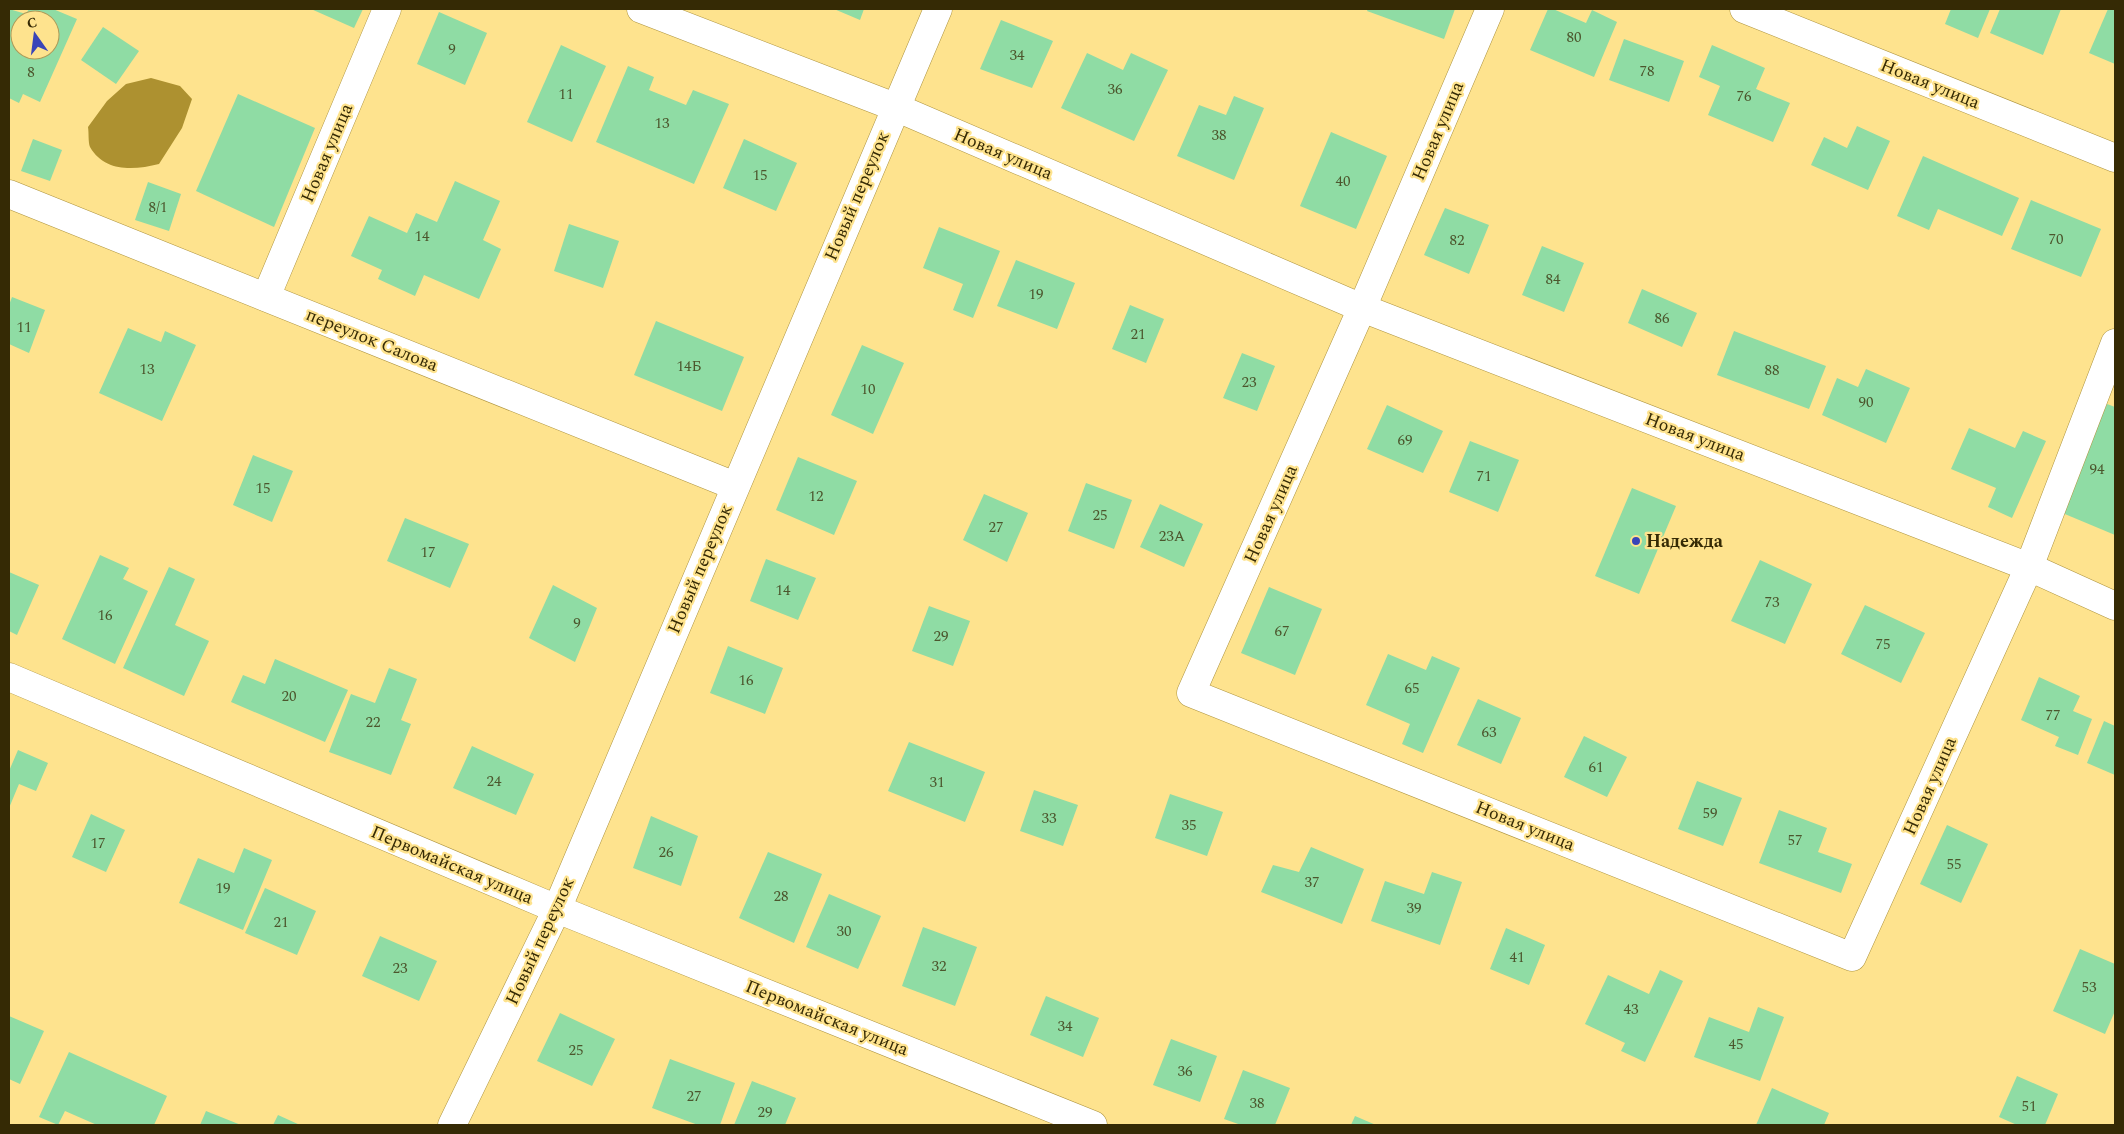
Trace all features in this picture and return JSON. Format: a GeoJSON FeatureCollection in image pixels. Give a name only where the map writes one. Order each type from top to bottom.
{"type":"FeatureCollection","features":[{"type":"Feature","properties":{"kind":"street","name":"Новая улица"},"geometry":{"type":"LineString","coordinates":[[266,297],[387,9]]}},
{"type":"Feature","properties":{"kind":"street","name":"Новая улица"},"geometry":{"type":"LineString","coordinates":[[641,9],[895,107],[1362,308],[2029,567],[2115,606]]}},
{"type":"Feature","properties":{"kind":"street","name":"Новый переулок"},"geometry":{"type":"LineString","coordinates":[[452,1125],[557,909],[938,9]]}},
{"type":"Feature","properties":{"kind":"street","name":"Новая улица"},"geometry":{"type":"LineString","coordinates":[[1490,9],[1362,308],[1191,693],[1852,957],[2029,567],[2115,343]]}},
{"type":"Feature","properties":{"kind":"street","name":"Новая улица"},"geometry":{"type":"LineString","coordinates":[[1744,9],[2115,158]]}},
{"type":"Feature","properties":{"kind":"street","name":"переулок Салова"},"geometry":{"type":"LineString","coordinates":[[9,194],[735,486]]}},
{"type":"Feature","properties":{"kind":"street","name":"Первомайская улица"},"geometry":{"type":"LineString","coordinates":[[9,677],[557,909],[1093,1125]]}},
{"type":"Feature","properties":{"kind":"shaded area"},"geometry":{"type":"Polygon","coordinates":[[[151,78],[180,86],[192,99],[182,128],[159,164],[140,168],[121,168],[104,161],[90,147],[88,127],[107,101],[126,84],[151,78]]]}},
{"type":"Feature","properties":{"kind":"building"},"geometry":{"type":"Polygon","coordinates":[[[9,9],[12,10],[10,10],[10,60],[59,60],[40,102],[23,94],[19,103],[9,98],[9,9]]]}},
{"type":"Feature","properties":{"kind":"building"},"geometry":{"type":"Polygon","coordinates":[[[29,9],[55,10],[28,10],[29,9]]]}},
{"type":"Feature","properties":{"kind":"building"},"geometry":{"type":"Polygon","coordinates":[[[311,9],[363,9],[354,28],[311,9]]]}},
{"type":"Feature","properties":{"kind":"building"},"geometry":{"type":"Polygon","coordinates":[[[834,9],[864,9],[860,20],[834,9]]]}},
{"type":"Feature","properties":{"kind":"building"},"geometry":{"type":"Polygon","coordinates":[[[1368,9],[1455,9],[1444,39],[1367,11],[1368,9]]]}},
{"type":"Feature","properties":{"kind":"building"},"geometry":{"type":"Polygon","coordinates":[[[1548,9],[1553,9],[1586,23],[1592,10],[1617,22],[1594,77],[1530,50],[1548,9]]]}},
{"type":"Feature","properties":{"kind":"building"},"geometry":{"type":"Polygon","coordinates":[[[1951,9],[1990,9],[1978,38],[1945,24],[1951,9]]]}},
{"type":"Feature","properties":{"kind":"building"},"geometry":{"type":"Polygon","coordinates":[[[2000,9],[2061,9],[2043,55],[1990,33],[2000,9]]]}},
{"type":"Feature","properties":{"kind":"building"},"geometry":{"type":"Polygon","coordinates":[[[2108,9],[2115,9],[2115,64],[2089,53],[2108,9]]]}},
{"type":"Feature","properties":{"kind":"building"},"geometry":{"type":"Polygon","coordinates":[[[60,12],[77,19],[60,57],[60,12]]]}},
{"type":"Feature","properties":{"kind":"building"},"geometry":{"type":"Polygon","coordinates":[[[439,12],[487,33],[465,85],[417,64],[439,12]]]}},
{"type":"Feature","properties":{"kind":"building"},"geometry":{"type":"Polygon","coordinates":[[[1001,20],[1053,41],[1032,88],[980,69],[1001,20]]]}},
{"type":"Feature","properties":{"kind":"building"},"geometry":{"type":"Polygon","coordinates":[[[103,27],[139,51],[116,84],[81,60],[103,27]]]}},
{"type":"Feature","properties":{"kind":"building"},"geometry":{"type":"Polygon","coordinates":[[[1624,39],[1684,61],[1669,102],[1609,80],[1624,39]]]}},
{"type":"Feature","properties":{"kind":"building"},"geometry":{"type":"Polygon","coordinates":[[[561,45],[606,66],[572,142],[527,122],[561,45]]]}},
{"type":"Feature","properties":{"kind":"building"},"geometry":{"type":"Polygon","coordinates":[[[1712,45],[1765,68],[1756,89],[1790,103],[1773,142],[1708,115],[1720,86],[1699,77],[1712,45]]]}},
{"type":"Feature","properties":{"kind":"building"},"geometry":{"type":"Polygon","coordinates":[[[1087,53],[1123,70],[1131,53],[1168,70],[1134,141],[1061,108],[1087,53]]]}},
{"type":"Feature","properties":{"kind":"building"},"geometry":{"type":"Polygon","coordinates":[[[628,66],[654,77],[649,90],[686,105],[693,90],[729,104],[694,184],[596,142],[628,66]]]}},
{"type":"Feature","properties":{"kind":"building"},"geometry":{"type":"Polygon","coordinates":[[[238,94],[315,128],[274,227],[196,191],[238,94]]]}},
{"type":"Feature","properties":{"kind":"building"},"geometry":{"type":"Polygon","coordinates":[[[1234,96],[1264,108],[1234,180],[1177,156],[1199,105],[1226,115],[1234,96]]]}},
{"type":"Feature","properties":{"kind":"building"},"geometry":{"type":"Polygon","coordinates":[[[1857,126],[1890,141],[1868,190],[1811,165],[1824,137],[1847,148],[1857,126]]]}},
{"type":"Feature","properties":{"kind":"building"},"geometry":{"type":"Polygon","coordinates":[[[1331,132],[1387,156],[1356,229],[1300,206],[1331,132]]]}},
{"type":"Feature","properties":{"kind":"building"},"geometry":{"type":"Polygon","coordinates":[[[33,139],[62,150],[50,181],[21,171],[33,139]]]}},
{"type":"Feature","properties":{"kind":"building"},"geometry":{"type":"Polygon","coordinates":[[[744,139],[797,163],[776,211],[723,188],[744,139]]]}},
{"type":"Feature","properties":{"kind":"building"},"geometry":{"type":"Polygon","coordinates":[[[1923,156],[2019,198],[2002,236],[1938,209],[1929,230],[1897,216],[1923,156]]]}},
{"type":"Feature","properties":{"kind":"building"},"geometry":{"type":"Polygon","coordinates":[[[455,181],[500,201],[483,240],[501,249],[479,299],[424,275],[415,296],[378,279],[382,270],[351,256],[369,216],[407,233],[416,213],[437,222],[455,181]]]}},
{"type":"Feature","properties":{"kind":"building"},"geometry":{"type":"Polygon","coordinates":[[[148,182],[181,194],[169,231],[135,220],[148,182]]]}},
{"type":"Feature","properties":{"kind":"building"},"geometry":{"type":"Polygon","coordinates":[[[2031,200],[2101,229],[2081,277],[2011,249],[2031,200]]]}},
{"type":"Feature","properties":{"kind":"building"},"geometry":{"type":"Polygon","coordinates":[[[1445,208],[1489,225],[1469,274],[1424,255],[1445,208]]]}},
{"type":"Feature","properties":{"kind":"building"},"geometry":{"type":"Polygon","coordinates":[[[569,224],[619,241],[603,288],[554,271],[569,224]]]}},
{"type":"Feature","properties":{"kind":"building"},"geometry":{"type":"Polygon","coordinates":[[[939,227],[1000,251],[973,318],[953,310],[963,284],[923,268],[939,227]]]}},
{"type":"Feature","properties":{"kind":"building"},"geometry":{"type":"Polygon","coordinates":[[[1542,246],[1584,263],[1564,312],[1522,295],[1542,246]]]}},
{"type":"Feature","properties":{"kind":"building"},"geometry":{"type":"Polygon","coordinates":[[[1016,260],[1075,283],[1057,329],[997,306],[1016,260]]]}},
{"type":"Feature","properties":{"kind":"building"},"geometry":{"type":"Polygon","coordinates":[[[1642,289],[1697,313],[1682,347],[1628,323],[1642,289]]]}},
{"type":"Feature","properties":{"kind":"building"},"geometry":{"type":"Polygon","coordinates":[[[12,297],[45,310],[29,353],[9,344],[9,305],[12,297]]]}},
{"type":"Feature","properties":{"kind":"building"},"geometry":{"type":"Polygon","coordinates":[[[1130,305],[1164,319],[1146,363],[1112,349],[1130,305]]]}},
{"type":"Feature","properties":{"kind":"building"},"geometry":{"type":"Polygon","coordinates":[[[656,321],[744,357],[722,411],[634,375],[656,321]]]}},
{"type":"Feature","properties":{"kind":"building"},"geometry":{"type":"Polygon","coordinates":[[[128,328],[161,342],[165,331],[196,345],[162,421],[99,393],[128,328]]]}},
{"type":"Feature","properties":{"kind":"building"},"geometry":{"type":"Polygon","coordinates":[[[1734,331],[1826,366],[1809,409],[1717,375],[1734,331]]]}},
{"type":"Feature","properties":{"kind":"building"},"geometry":{"type":"Polygon","coordinates":[[[862,345],[904,363],[873,434],[831,415],[862,345]]]}},
{"type":"Feature","properties":{"kind":"building"},"geometry":{"type":"Polygon","coordinates":[[[1242,353],[1275,366],[1257,411],[1223,398],[1242,353]]]}},
{"type":"Feature","properties":{"kind":"building"},"geometry":{"type":"Polygon","coordinates":[[[1866,369],[1910,388],[1886,443],[1822,415],[1837,378],[1858,387],[1866,369]]]}},
{"type":"Feature","properties":{"kind":"building"},"geometry":{"type":"Polygon","coordinates":[[[2107,404],[2115,407],[2115,535],[2060,512],[2107,404]]]}},
{"type":"Feature","properties":{"kind":"building"},"geometry":{"type":"Polygon","coordinates":[[[1387,405],[1443,431],[1423,473],[1367,449],[1387,405]]]}},
{"type":"Feature","properties":{"kind":"building"},"geometry":{"type":"Polygon","coordinates":[[[1969,428],[2015,448],[2023,431],[2046,441],[2012,518],[1988,507],[1996,488],[1951,469],[1969,428]]]}},
{"type":"Feature","properties":{"kind":"building"},"geometry":{"type":"Polygon","coordinates":[[[1470,441],[1519,460],[1498,512],[1449,492],[1470,441]]]}},
{"type":"Feature","properties":{"kind":"building"},"geometry":{"type":"Polygon","coordinates":[[[253,455],[293,471],[272,522],[233,505],[253,455]]]}},
{"type":"Feature","properties":{"kind":"building"},"geometry":{"type":"Polygon","coordinates":[[[798,457],[857,481],[834,535],[776,510],[798,457]]]}},
{"type":"Feature","properties":{"kind":"building"},"geometry":{"type":"Polygon","coordinates":[[[1086,483],[1132,500],[1114,549],[1068,531],[1086,483]]]}},
{"type":"Feature","properties":{"kind":"building","name":"Надежда"},"geometry":{"type":"Polygon","coordinates":[[[1632,488],[1676,506],[1639,594],[1595,576],[1632,488]]]}},
{"type":"Feature","properties":{"kind":"building"},"geometry":{"type":"Polygon","coordinates":[[[984,494],[1028,513],[1007,562],[963,540],[984,494]]]}},
{"type":"Feature","properties":{"kind":"building"},"geometry":{"type":"Polygon","coordinates":[[[1160,504],[1203,524],[1184,567],[1140,547],[1160,504]]]}},
{"type":"Feature","properties":{"kind":"building"},"geometry":{"type":"Polygon","coordinates":[[[405,518],[469,544],[450,588],[387,561],[405,518]]]}},
{"type":"Feature","properties":{"kind":"building"},"geometry":{"type":"Polygon","coordinates":[[[100,555],[129,568],[123,579],[148,591],[115,664],[62,639],[100,555]]]}},
{"type":"Feature","properties":{"kind":"building"},"geometry":{"type":"Polygon","coordinates":[[[766,559],[816,578],[798,620],[750,601],[766,559]]]}},
{"type":"Feature","properties":{"kind":"building"},"geometry":{"type":"Polygon","coordinates":[[[1760,560],[1812,584],[1785,644],[1731,621],[1760,560]]]}},
{"type":"Feature","properties":{"kind":"building"},"geometry":{"type":"Polygon","coordinates":[[[169,567],[195,579],[175,625],[209,641],[184,696],[123,668],[169,567]]]}},
{"type":"Feature","properties":{"kind":"building"},"geometry":{"type":"Polygon","coordinates":[[[9,572],[39,585],[17,635],[9,631],[9,572]]]}},
{"type":"Feature","properties":{"kind":"building"},"geometry":{"type":"Polygon","coordinates":[[[553,585],[597,608],[575,662],[529,638],[553,585]]]}},
{"type":"Feature","properties":{"kind":"building"},"geometry":{"type":"Polygon","coordinates":[[[1269,587],[1322,609],[1295,675],[1241,653],[1269,587]]]}},
{"type":"Feature","properties":{"kind":"building"},"geometry":{"type":"Polygon","coordinates":[[[1865,605],[1925,633],[1901,683],[1841,654],[1865,605]]]}},
{"type":"Feature","properties":{"kind":"building"},"geometry":{"type":"Polygon","coordinates":[[[929,606],[970,621],[953,666],[912,651],[929,606]]]}},
{"type":"Feature","properties":{"kind":"building"},"geometry":{"type":"Polygon","coordinates":[[[728,646],[783,668],[765,714],[710,693],[728,646]]]}},
{"type":"Feature","properties":{"kind":"building"},"geometry":{"type":"Polygon","coordinates":[[[1388,654],[1426,670],[1432,656],[1460,668],[1423,753],[1402,744],[1410,724],[1366,705],[1388,654]]]}},
{"type":"Feature","properties":{"kind":"building"},"geometry":{"type":"Polygon","coordinates":[[[275,659],[348,690],[325,742],[231,702],[243,675],[265,684],[275,659]]]}},
{"type":"Feature","properties":{"kind":"building"},"geometry":{"type":"Polygon","coordinates":[[[389,668],[417,679],[401,720],[411,724],[391,775],[329,752],[351,694],[375,703],[389,668]]]}},
{"type":"Feature","properties":{"kind":"building"},"geometry":{"type":"Polygon","coordinates":[[[2039,677],[2080,696],[2073,711],[2092,719],[2078,755],[2055,746],[2059,737],[2021,720],[2039,677]]]}},
{"type":"Feature","properties":{"kind":"building"},"geometry":{"type":"Polygon","coordinates":[[[1478,699],[1521,718],[1501,764],[1457,745],[1478,699]]]}},
{"type":"Feature","properties":{"kind":"building"},"geometry":{"type":"Polygon","coordinates":[[[2104,721],[2115,726],[2115,775],[2087,763],[2104,721]]]}},
{"type":"Feature","properties":{"kind":"building"},"geometry":{"type":"Polygon","coordinates":[[[1584,736],[1627,757],[1607,797],[1564,777],[1584,736]]]}},
{"type":"Feature","properties":{"kind":"building"},"geometry":{"type":"Polygon","coordinates":[[[909,742],[985,772],[965,822],[888,791],[909,742]]]}},
{"type":"Feature","properties":{"kind":"building"},"geometry":{"type":"Polygon","coordinates":[[[472,746],[534,774],[516,815],[453,788],[472,746]]]}},
{"type":"Feature","properties":{"kind":"building"},"geometry":{"type":"Polygon","coordinates":[[[18,750],[48,763],[36,791],[19,784],[9,808],[9,771],[18,750]]]}},
{"type":"Feature","properties":{"kind":"building"},"geometry":{"type":"Polygon","coordinates":[[[1697,781],[1742,798],[1723,846],[1678,829],[1697,781]]]}},
{"type":"Feature","properties":{"kind":"building"},"geometry":{"type":"Polygon","coordinates":[[[1034,790],[1078,805],[1063,846],[1020,831],[1034,790]]]}},
{"type":"Feature","properties":{"kind":"building"},"geometry":{"type":"Polygon","coordinates":[[[1170,794],[1223,812],[1207,856],[1155,838],[1170,794]]]}},
{"type":"Feature","properties":{"kind":"building"},"geometry":{"type":"Polygon","coordinates":[[[1779,810],[1827,828],[1818,852],[1852,864],[1841,893],[1759,863],[1779,810]]]}},
{"type":"Feature","properties":{"kind":"building"},"geometry":{"type":"Polygon","coordinates":[[[91,814],[125,830],[106,872],[72,857],[91,814]]]}},
{"type":"Feature","properties":{"kind":"building"},"geometry":{"type":"Polygon","coordinates":[[[651,816],[698,836],[681,886],[633,868],[651,816]]]}},
{"type":"Feature","properties":{"kind":"building"},"geometry":{"type":"Polygon","coordinates":[[[1947,825],[1988,844],[1961,903],[1920,884],[1947,825]]]}},
{"type":"Feature","properties":{"kind":"building"},"geometry":{"type":"Polygon","coordinates":[[[1311,847],[1364,869],[1342,924],[1261,892],[1273,865],[1299,872],[1311,847]]]}},
{"type":"Feature","properties":{"kind":"building"},"geometry":{"type":"Polygon","coordinates":[[[244,848],[272,860],[243,930],[179,903],[198,858],[234,873],[244,848]]]}},
{"type":"Feature","properties":{"kind":"building"},"geometry":{"type":"Polygon","coordinates":[[[768,852],[822,874],[794,943],[739,918],[768,852]]]}},
{"type":"Feature","properties":{"kind":"building"},"geometry":{"type":"Polygon","coordinates":[[[1432,872],[1462,882],[1440,945],[1371,921],[1385,881],[1424,894],[1432,872]]]}},
{"type":"Feature","properties":{"kind":"building"},"geometry":{"type":"Polygon","coordinates":[[[265,888],[316,911],[297,955],[245,933],[265,888]]]}},
{"type":"Feature","properties":{"kind":"building"},"geometry":{"type":"Polygon","coordinates":[[[829,894],[881,916],[858,969],[806,947],[829,894]]]}},
{"type":"Feature","properties":{"kind":"building"},"geometry":{"type":"Polygon","coordinates":[[[923,927],[977,947],[955,1006],[902,986],[923,927]]]}},
{"type":"Feature","properties":{"kind":"building"},"geometry":{"type":"Polygon","coordinates":[[[1506,928],[1545,945],[1529,985],[1490,969],[1506,928]]]}},
{"type":"Feature","properties":{"kind":"building"},"geometry":{"type":"Polygon","coordinates":[[[380,936],[437,961],[419,1001],[362,976],[380,936]]]}},
{"type":"Feature","properties":{"kind":"building"},"geometry":{"type":"Polygon","coordinates":[[[2080,949],[2115,964],[2115,1011],[2105,1034],[2053,1011],[2080,949]]]}},
{"type":"Feature","properties":{"kind":"building"},"geometry":{"type":"Polygon","coordinates":[[[1660,970],[1683,981],[1645,1062],[1621,1051],[1625,1043],[1585,1024],[1608,975],[1649,994],[1660,970]]]}},
{"type":"Feature","properties":{"kind":"building"},"geometry":{"type":"Polygon","coordinates":[[[1046,996],[1099,1018],[1083,1057],[1030,1035],[1046,996]]]}},
{"type":"Feature","properties":{"kind":"building"},"geometry":{"type":"Polygon","coordinates":[[[1758,1007],[1784,1017],[1760,1081],[1694,1057],[1709,1017],[1749,1032],[1758,1007]]]}},
{"type":"Feature","properties":{"kind":"building"},"geometry":{"type":"Polygon","coordinates":[[[560,1013],[615,1039],[592,1086],[537,1061],[560,1013]]]}},
{"type":"Feature","properties":{"kind":"building"},"geometry":{"type":"Polygon","coordinates":[[[9,1016],[44,1031],[20,1084],[9,1079],[9,1016]]]}},
{"type":"Feature","properties":{"kind":"building"},"geometry":{"type":"Polygon","coordinates":[[[1171,1039],[1217,1056],[1200,1102],[1153,1085],[1171,1039]]]}},
{"type":"Feature","properties":{"kind":"building"},"geometry":{"type":"Polygon","coordinates":[[[69,1052],[167,1096],[154,1125],[97,1125],[65,1111],[58,1125],[39,1117],[69,1052]]]}},
{"type":"Feature","properties":{"kind":"building"},"geometry":{"type":"Polygon","coordinates":[[[670,1059],[735,1083],[720,1125],[698,1125],[652,1108],[670,1059]]]}},
{"type":"Feature","properties":{"kind":"building"},"geometry":{"type":"Polygon","coordinates":[[[1243,1070],[1290,1088],[1275,1125],[1241,1125],[1224,1119],[1243,1070]]]}},
{"type":"Feature","properties":{"kind":"building"},"geometry":{"type":"Polygon","coordinates":[[[2017,1076],[2058,1094],[2045,1125],[2017,1125],[1999,1117],[2017,1076]]]}},
{"type":"Feature","properties":{"kind":"building"},"geometry":{"type":"Polygon","coordinates":[[[752,1081],[796,1098],[785,1125],[734,1125],[752,1081]]]}},
{"type":"Feature","properties":{"kind":"building"},"geometry":{"type":"Polygon","coordinates":[[[1772,1088],[1829,1113],[1824,1125],[1756,1125],[1772,1088]]]}},
{"type":"Feature","properties":{"kind":"building"},"geometry":{"type":"Polygon","coordinates":[[[206,1111],[241,1125],[200,1125],[206,1111]]]}},
{"type":"Feature","properties":{"kind":"building"},"geometry":{"type":"Polygon","coordinates":[[[278,1115],[300,1125],[273,1125],[278,1115]]]}},
{"type":"Feature","properties":{"kind":"building"},"geometry":{"type":"Polygon","coordinates":[[[1355,1116],[1376,1125],[1351,1125],[1355,1116]]]}},
{"type":"Feature","properties":{"kind":"place","name":"Надежда"},"geometry":{"type":"Point","coordinates":[1636,541]}}]}
